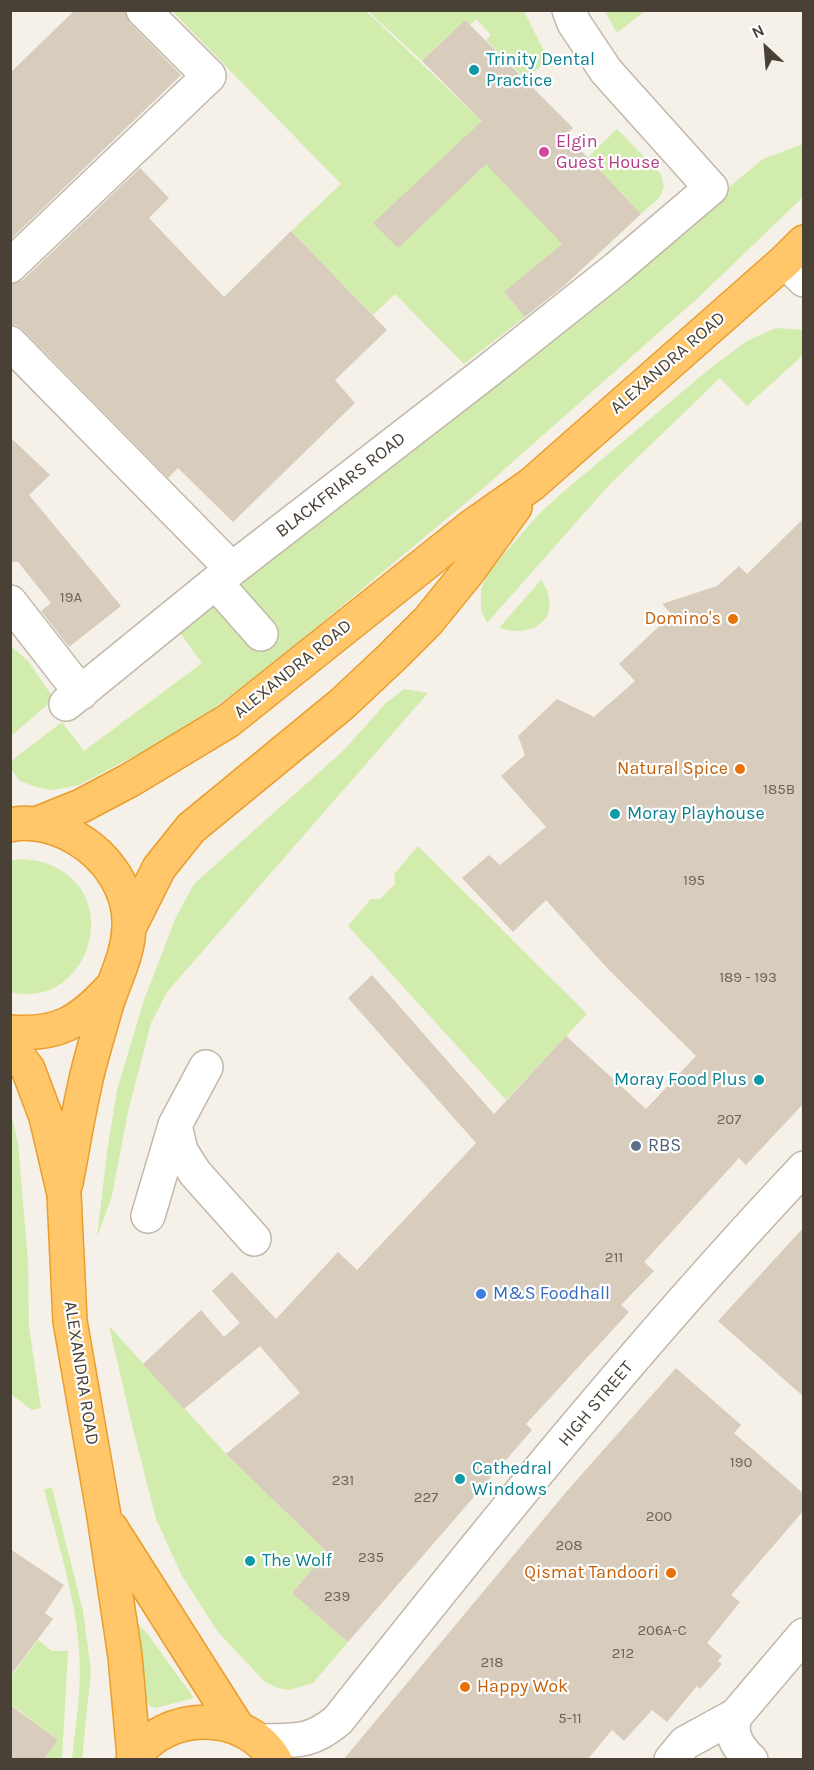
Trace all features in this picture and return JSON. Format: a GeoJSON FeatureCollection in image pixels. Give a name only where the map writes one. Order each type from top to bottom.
{"type":"FeatureCollection","features":[{"type":"Feature","properties":{"kind":"highway","name":"ALEXANDRA ROAD"},"geometry":{"type":"LineString","coordinates":[[18,822],[81,806],[130,780],[228,721],[471,527],[532,484],[798,261]]}},
{"type":"Feature","properties":{"kind":"highway","name":"ALEXANDRA ROAD"},"geometry":{"type":"LineString","coordinates":[[64,1194],[84,1087],[111,988],[125,958],[130,926],[159,868],[191,828],[342,704],[428,621],[467,573],[532,484]]}},
{"type":"Feature","properties":{"kind":"highway","name":"ALEXANDRA ROAD"},"geometry":{"type":"LineString","coordinates":[[18,822],[65,832],[91,846],[111,868],[124,896],[130,926]]}},
{"type":"Feature","properties":{"kind":"highway","name":"ALEXANDRA ROAD"},"geometry":{"type":"LineString","coordinates":[[10,1032],[31,1034],[62,1027],[90,1011],[111,988]]}},
{"type":"Feature","properties":{"kind":"highway","name":"ALEXANDRA ROAD"},"geometry":{"type":"LineString","coordinates":[[10,1046],[28,1069],[42,1108],[64,1194],[70,1321],[104,1516],[125,1656],[134,1758]]}},
{"type":"Feature","properties":{"kind":"highway","name":"ALEXANDRA ROAD"},"geometry":{"type":"LineString","coordinates":[[104,1516],[257,1743]]}},
{"type":"Feature","properties":{"kind":"highway"},"geometry":{"type":"LineString","coordinates":[[134,1758],[150,1740],[170,1728],[192,1722],[216,1722],[257,1743]]}},
{"type":"Feature","properties":{"kind":"street"},"geometry":{"type":"LineString","coordinates":[[10,266],[209,76],[143,10]]}},
{"type":"Feature","properties":{"kind":"street","name":"BLACKFRIARS ROAD"},"geometry":{"type":"LineString","coordinates":[[10,602],[74,698],[224,576],[617,268],[711,188],[606,71],[574,23],[569,10]]}},
{"type":"Feature","properties":{"kind":"street"},"geometry":{"type":"LineString","coordinates":[[10,343],[224,576],[261,634]]}},
{"type":"Feature","properties":{"kind":"street"},"geometry":{"type":"LineString","coordinates":[[148,1216],[175,1125],[206,1066]]}},
{"type":"Feature","properties":{"kind":"street"},"geometry":{"type":"LineString","coordinates":[[175,1125],[181,1150],[195,1173],[254,1239]]}},
{"type":"Feature","properties":{"kind":"street","name":"HIGH STREET"},"geometry":{"type":"LineString","coordinates":[[257,1743],[312,1738],[338,1720],[586,1415],[716,1264],[804,1168]]}},
{"type":"Feature","properties":{"kind":"street"},"geometry":{"type":"LineString","coordinates":[[671,1760],[685,1743],[736,1715],[804,1635]]}},
{"type":"Feature","properties":{"kind":"street"},"geometry":{"type":"LineString","coordinates":[[736,1715],[732,1732],[741,1749],[751,1760]]}},
{"type":"Feature","properties":{"kind":"green space"},"geometry":{"type":"Polygon","coordinates":[[[604,10],[645,10],[645,11],[617,33],[604,10]]]}},
{"type":"Feature","properties":{"kind":"green space"},"geometry":{"type":"Polygon","coordinates":[[[172,11],[366,11],[482,121],[586,231],[504,292],[525,317],[464,364],[395,294],[373,315],[291,231],[341,184],[172,11]]]}},
{"type":"Feature","properties":{"kind":"green space"},"geometry":{"type":"Polygon","coordinates":[[[368,11],[524,11],[548,59],[526,80],[486,40],[491,35],[476,19],[470,25],[465,20],[422,61],[368,11]]]}},
{"type":"Feature","properties":{"kind":"green space"},"geometry":{"type":"Polygon","coordinates":[[[617,129],[661,174],[664,187],[659,198],[641,214],[587,158],[617,129]]]}},
{"type":"Feature","properties":{"kind":"green space"},"geometry":{"type":"Polygon","coordinates":[[[803,144],[803,197],[700,296],[481,490],[270,666],[188,728],[79,785],[53,790],[20,781],[11,769],[11,761],[62,722],[84,751],[202,663],[180,633],[598,296],[763,159],[803,144]]]}},
{"type":"Feature","properties":{"kind":"green space"},"geometry":{"type":"Polygon","coordinates":[[[776,328],[803,330],[803,355],[747,406],[720,378],[611,483],[487,623],[481,610],[481,589],[488,572],[538,515],[713,366],[747,341],[776,328]]]}},
{"type":"Feature","properties":{"kind":"green space"},"geometry":{"type":"Polygon","coordinates":[[[541,580],[550,606],[544,620],[529,629],[516,631],[499,628],[541,580]]]}},
{"type":"Feature","properties":{"kind":"green space"},"geometry":{"type":"Polygon","coordinates":[[[11,646],[29,662],[54,699],[11,736],[11,646]]]}},
{"type":"Feature","properties":{"kind":"green space"},"geometry":{"type":"Polygon","coordinates":[[[404,689],[428,693],[167,992],[151,1023],[128,1112],[112,1196],[97,1237],[117,1090],[144,1000],[176,917],[194,884],[344,750],[386,703],[404,689]]]}},
{"type":"Feature","properties":{"kind":"green space"},"geometry":{"type":"Polygon","coordinates":[[[418,846],[587,1014],[506,1100],[348,926],[371,899],[380,899],[395,884],[394,874],[418,846]]]}},
{"type":"Feature","properties":{"kind":"green space"},"geometry":{"type":"Polygon","coordinates":[[[19,859],[42,862],[69,876],[85,896],[91,920],[88,944],[78,967],[61,984],[38,993],[11,992],[10,861],[19,859]]]}},
{"type":"Feature","properties":{"kind":"green space"},"geometry":{"type":"Polygon","coordinates":[[[11,1114],[18,1143],[28,1262],[29,1327],[41,1408],[32,1410],[11,1394],[11,1114]]]}},
{"type":"Feature","properties":{"kind":"green space"},"geometry":{"type":"Polygon","coordinates":[[[109,1326],[227,1455],[327,1552],[292,1593],[348,1642],[313,1683],[289,1690],[277,1688],[264,1681],[218,1632],[182,1576],[156,1519],[109,1326]]]}},
{"type":"Feature","properties":{"kind":"green space"},"geometry":{"type":"Polygon","coordinates":[[[52,1488],[83,1611],[91,1671],[82,1759],[72,1759],[79,1691],[79,1650],[70,1590],[44,1489],[52,1488]]]}},
{"type":"Feature","properties":{"kind":"green space"},"geometry":{"type":"Polygon","coordinates":[[[138,1624],[194,1698],[156,1708],[150,1706],[145,1698],[137,1634],[138,1624]]]}},
{"type":"Feature","properties":{"kind":"green space"},"geometry":{"type":"Polygon","coordinates":[[[38,1640],[52,1651],[68,1651],[62,1759],[43,1759],[58,1740],[11,1705],[11,1676],[38,1640]]]}},
{"type":"Feature","properties":{"kind":"building"},"geometry":{"type":"Polygon","coordinates":[[[75,10],[125,10],[130,23],[181,75],[10,240],[10,73],[75,10]]]}},
{"type":"Feature","properties":{"kind":"building"},"geometry":{"type":"Polygon","coordinates":[[[465,20],[573,128],[566,135],[641,214],[564,286],[525,317],[504,292],[562,244],[486,164],[398,248],[373,223],[482,121],[422,61],[465,20]]]}},
{"type":"Feature","properties":{"kind":"building"},"geometry":{"type":"Polygon","coordinates":[[[140,168],[169,198],[149,218],[224,297],[291,231],[387,330],[335,380],[355,403],[233,522],[178,468],[168,478],[23,330],[16,325],[10,325],[10,284],[23,280],[140,168]]]}},
{"type":"Feature","properties":{"kind":"building"},"geometry":{"type":"Polygon","coordinates":[[[10,437],[50,475],[29,495],[121,606],[69,647],[41,611],[51,603],[18,562],[10,562],[10,437]]]}},
{"type":"Feature","properties":{"kind":"building"},"geometry":{"type":"Polygon","coordinates":[[[804,518],[804,1103],[746,1165],[739,1158],[644,1262],[654,1271],[621,1305],[629,1312],[526,1424],[532,1430],[348,1642],[292,1593],[327,1552],[226,1454],[300,1393],[260,1346],[184,1409],[143,1364],[201,1310],[224,1337],[240,1323],[212,1291],[232,1272],[276,1319],[338,1252],[357,1270],[476,1143],[348,998],[372,975],[494,1114],[566,1036],[646,1109],[696,1056],[607,968],[546,900],[513,932],[462,878],[489,855],[500,865],[546,827],[501,776],[525,755],[518,736],[557,699],[594,717],[635,681],[619,664],[672,614],[662,604],[717,586],[739,566],[747,574],[804,518]]]}},
{"type":"Feature","properties":{"kind":"building"},"geometry":{"type":"Polygon","coordinates":[[[804,1227],[804,1397],[718,1321],[804,1227]]]}},
{"type":"Feature","properties":{"kind":"building"},"geometry":{"type":"Polygon","coordinates":[[[676,1368],[741,1425],[734,1433],[804,1494],[804,1510],[731,1595],[740,1602],[707,1643],[722,1656],[718,1661],[722,1664],[700,1689],[697,1686],[667,1722],[652,1710],[624,1741],[612,1730],[587,1760],[343,1760],[567,1491],[676,1368]]]}},
{"type":"Feature","properties":{"kind":"building"},"geometry":{"type":"Polygon","coordinates":[[[10,1549],[64,1585],[45,1613],[53,1619],[10,1676],[10,1549]]]}},
{"type":"Feature","properties":{"kind":"building"},"geometry":{"type":"Polygon","coordinates":[[[10,1705],[58,1740],[43,1760],[10,1760],[10,1705]]]}},
{"type":"Feature","properties":{"kind":"place","name":"Trinity Dental Practice"},"geometry":{"type":"Point","coordinates":[474,70]}},
{"type":"Feature","properties":{"kind":"place","name":"Elgin Guest House"},"geometry":{"type":"Point","coordinates":[544,152]}},
{"type":"Feature","properties":{"kind":"place","name":"Domino's"},"geometry":{"type":"Point","coordinates":[733,619]}},
{"type":"Feature","properties":{"kind":"place","name":"Natural Spice"},"geometry":{"type":"Point","coordinates":[740,769]}},
{"type":"Feature","properties":{"kind":"place","name":"Moray Playhouse"},"geometry":{"type":"Point","coordinates":[615,814]}},
{"type":"Feature","properties":{"kind":"place","name":"Moray Food Plus"},"geometry":{"type":"Point","coordinates":[759,1080]}},
{"type":"Feature","properties":{"kind":"place","name":"RBS"},"geometry":{"type":"Point","coordinates":[636,1146]}},
{"type":"Feature","properties":{"kind":"place","name":"M&S Foodhall"},"geometry":{"type":"Point","coordinates":[481,1294]}},
{"type":"Feature","properties":{"kind":"place","name":"Cathedral Windows"},"geometry":{"type":"Point","coordinates":[460,1479]}},
{"type":"Feature","properties":{"kind":"place","name":"The Wolf"},"geometry":{"type":"Point","coordinates":[250,1561]}},
{"type":"Feature","properties":{"kind":"place","name":"Qismat Tandoori"},"geometry":{"type":"Point","coordinates":[671,1573]}},
{"type":"Feature","properties":{"kind":"place","name":"Happy Wok"},"geometry":{"type":"Point","coordinates":[465,1687]}}]}
